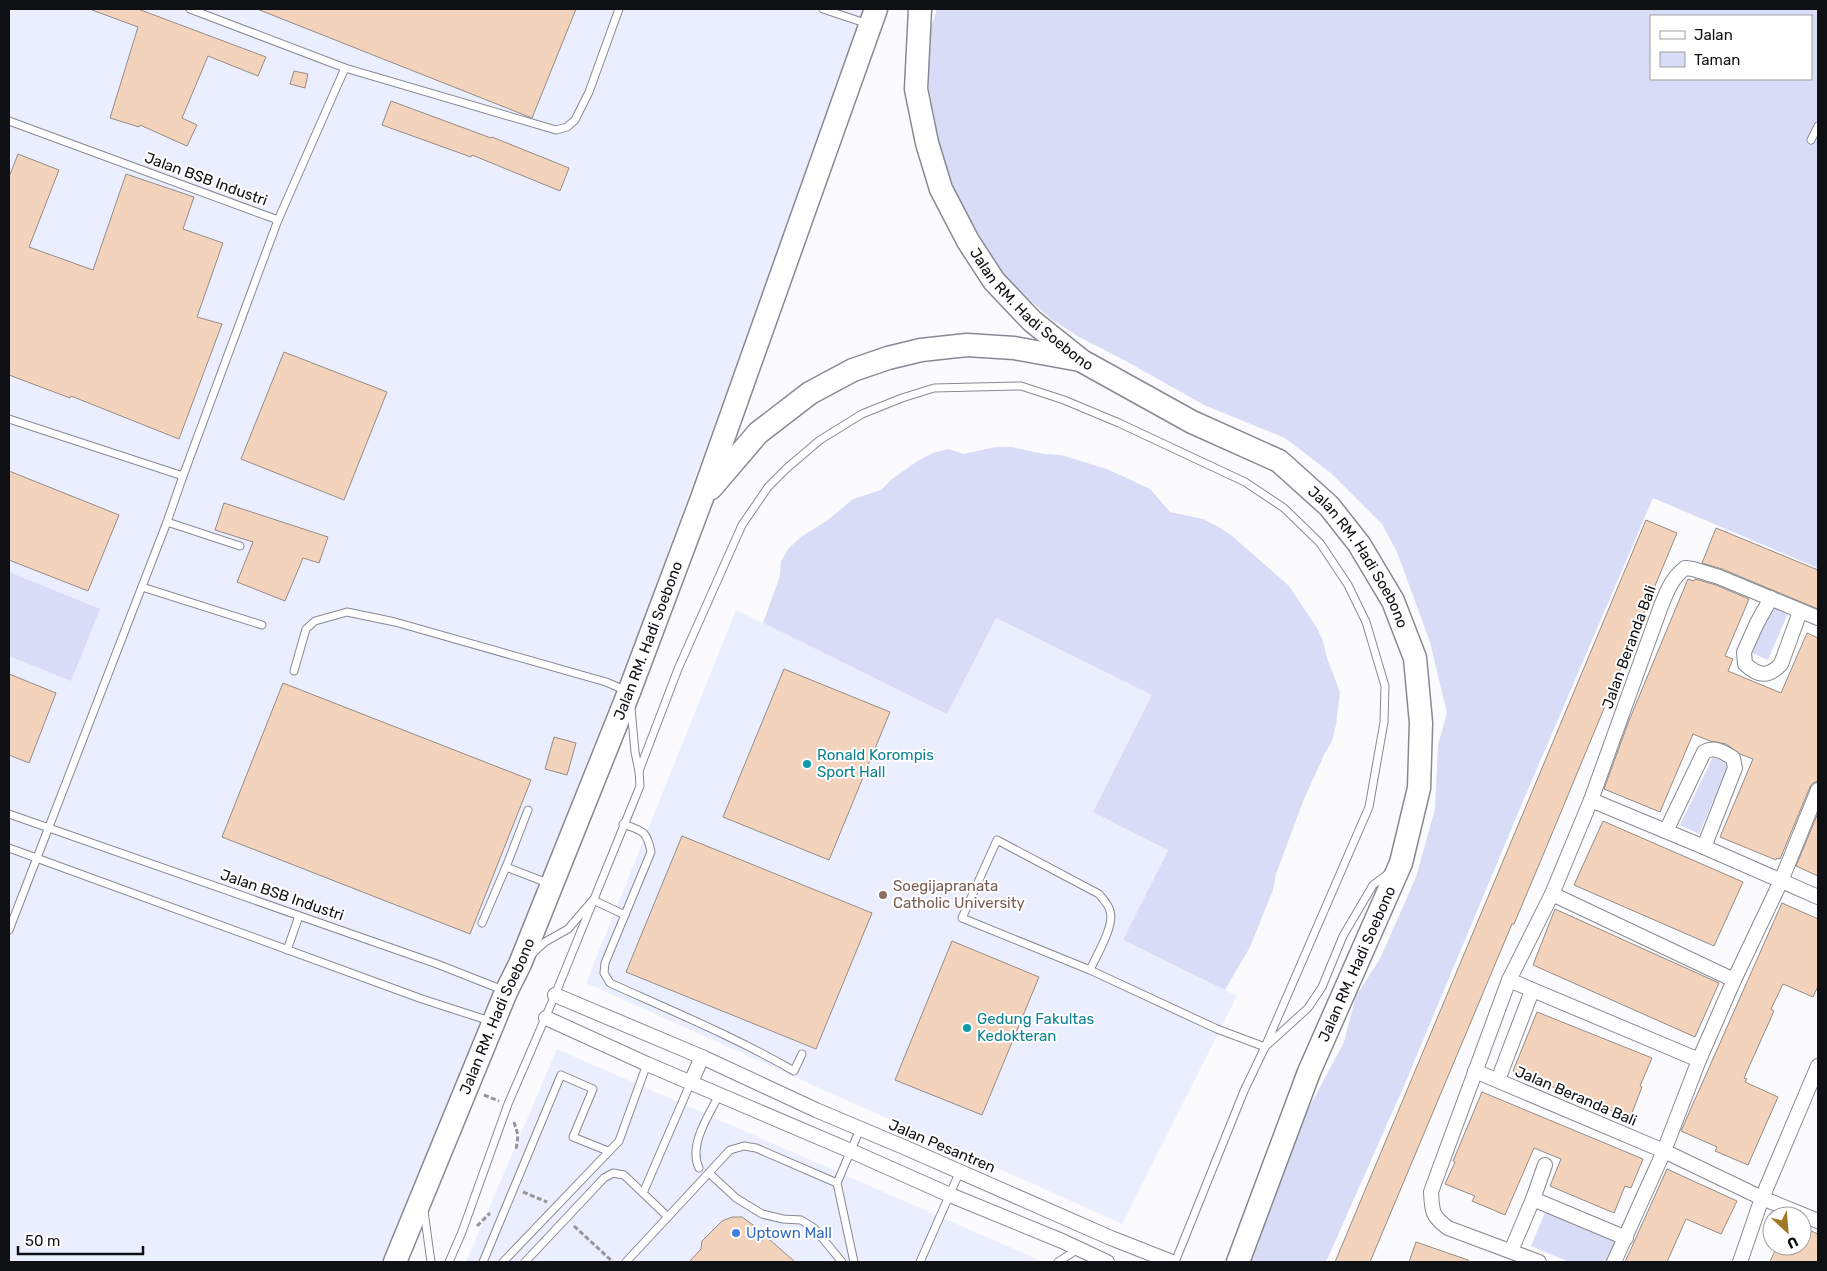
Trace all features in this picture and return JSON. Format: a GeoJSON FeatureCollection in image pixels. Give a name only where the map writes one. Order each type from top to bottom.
{"type":"FeatureCollection","features":[{"type":"Feature","properties":{"kind":"main road","name":"Jalan RM. Hadi Soebono"},"geometry":{"type":"LineString","coordinates":[[920,9],[916,89],[927,143],[941,189],[968,242],[994,281],[1032,321],[1082,361],[1192,422],[1279,462],[1329,506],[1359,544],[1393,601],[1415,658],[1421,723],[1419,788],[1402,863],[1310,1072],[1238,1262]]}},
{"type":"Feature","properties":{"kind":"main road","name":"Jalan RM. Hadi Soebono"},"geometry":{"type":"LineString","coordinates":[[395,1262],[506,992],[520,964],[629,692],[702,498],[873,17]]}},
{"type":"Feature","properties":{"kind":"main road"},"geometry":{"type":"LineString","coordinates":[[702,498],[758,433],[810,393],[852,370],[888,358],[921,350],[967,345],[1014,348],[1082,361]]}},
{"type":"Feature","properties":{"kind":"street","name":"Jalan Beranda Bali"},"geometry":{"type":"LineString","coordinates":[[1509,980],[1552,894],[1591,800],[1661,606],[1669,586],[1677,574],[1685,568],[1694,569],[1719,577],[1818,618]]}},
{"type":"Feature","properties":{"kind":"street"},"geometry":{"type":"LineString","coordinates":[[1771,598],[1744,652],[1745,664],[1760,674],[1768,674],[1775,671],[1781,664],[1800,612]]}},
{"type":"Feature","properties":{"kind":"street"},"geometry":{"type":"LineString","coordinates":[[1666,831],[1704,752],[1710,749],[1720,750],[1733,758],[1735,768],[1704,847]]}},
{"type":"Feature","properties":{"kind":"street"},"geometry":{"type":"LineString","coordinates":[[1614,1262],[1664,1152],[1699,1060],[1781,880],[1818,790]]}},
{"type":"Feature","properties":{"kind":"street"},"geometry":{"type":"LineString","coordinates":[[1591,800],[1818,897]]}},
{"type":"Feature","properties":{"kind":"street"},"geometry":{"type":"LineString","coordinates":[[1552,894],[1734,980]]}},
{"type":"Feature","properties":{"kind":"street"},"geometry":{"type":"LineString","coordinates":[[1539,1262],[1448,1228],[1432,1212],[1431,1192],[1509,980],[1699,1060]]}},
{"type":"Feature","properties":{"kind":"street"},"geometry":{"type":"LineString","coordinates":[[1498,1080],[1532,991]]}},
{"type":"Feature","properties":{"kind":"street","name":"Jalan Pesantren"},"geometry":{"type":"LineString","coordinates":[[556,996],[702,1057],[816,1110],[1111,1238],[1173,1262]]}},
{"type":"Feature","properties":{"kind":"street"},"geometry":{"type":"LineString","coordinates":[[546,1018],[647,1064],[1107,1262]]}},
{"type":"Feature","properties":{"kind":"street"},"geometry":{"type":"LineString","coordinates":[[690,1082],[702,1057]]}},
{"type":"Feature","properties":{"kind":"street"},"geometry":{"type":"LineString","coordinates":[[1740,1262],[1762,1198],[1818,1066]]}},
{"type":"Feature","properties":{"kind":"street","name":"Jalan Beranda Bali"},"geometry":{"type":"LineString","coordinates":[[1475,1070],[1664,1152],[1762,1198],[1818,1221]]}},
{"type":"Feature","properties":{"kind":"street"},"geometry":{"type":"LineString","coordinates":[[1511,1251],[1545,1165]]}},
{"type":"Feature","properties":{"kind":"street"},"geometry":{"type":"LineString","coordinates":[[1533,1199],[1626,1238]]}},
{"type":"Feature","properties":{"kind":"lane"},"geometry":{"type":"LineString","coordinates":[[190,9],[345,68],[556,130],[566,127],[574,120],[589,92],[619,9]]}},
{"type":"Feature","properties":{"kind":"lane"},"geometry":{"type":"LineString","coordinates":[[822,9],[873,17]]}},
{"type":"Feature","properties":{"kind":"lane"},"geometry":{"type":"LineString","coordinates":[[278,220],[345,68]]}},
{"type":"Feature","properties":{"kind":"lane","name":"Jalan BSB Industri"},"geometry":{"type":"LineString","coordinates":[[9,121],[278,220],[167,522],[9,930]]}},
{"type":"Feature","properties":{"kind":"lane"},"geometry":{"type":"LineString","coordinates":[[1811,140],[1818,126]]}},
{"type":"Feature","properties":{"kind":"lane"},"geometry":{"type":"LineString","coordinates":[[639,771],[678,669],[742,524],[768,486],[787,468],[820,440],[862,414],[934,388],[1021,386],[1064,400],[1118,423],[1245,482],[1284,508],[1320,543],[1348,585],[1366,622],[1385,686],[1384,722],[1369,808],[1244,1091],[1173,1262]]}},
{"type":"Feature","properties":{"kind":"lane"},"geometry":{"type":"LineString","coordinates":[[9,419],[183,476]]}},
{"type":"Feature","properties":{"kind":"lane"},"geometry":{"type":"LineString","coordinates":[[167,522],[240,546]]}},
{"type":"Feature","properties":{"kind":"lane"},"geometry":{"type":"LineString","coordinates":[[142,587],[262,625]]}},
{"type":"Feature","properties":{"kind":"lane"},"geometry":{"type":"LineString","coordinates":[[294,671],[306,630],[316,621],[347,612],[395,622],[606,682],[629,692],[640,786],[623,824],[556,996],[508,1104],[462,1232],[449,1262]]}},
{"type":"Feature","properties":{"kind":"lane"},"geometry":{"type":"LineString","coordinates":[[482,923],[528,810]]}},
{"type":"Feature","properties":{"kind":"lane","name":"Jalan BSB Industri"},"geometry":{"type":"LineString","coordinates":[[9,814],[436,964],[506,992]]}},
{"type":"Feature","properties":{"kind":"lane"},"geometry":{"type":"LineString","coordinates":[[623,824],[643,831],[649,840],[651,852],[605,963],[604,973],[610,983],[754,1048],[794,1071],[802,1054]]}},
{"type":"Feature","properties":{"kind":"lane"},"geometry":{"type":"LineString","coordinates":[[1090,970],[1111,920],[1110,911],[1100,894],[997,840],[962,918],[1090,970],[1216,1029],[1265,1047]]}},
{"type":"Feature","properties":{"kind":"lane"},"geometry":{"type":"LineString","coordinates":[[9,848],[422,999],[494,1022]]}},
{"type":"Feature","properties":{"kind":"lane"},"geometry":{"type":"LineString","coordinates":[[1265,1047],[1308,1008],[1322,987],[1343,936],[1373,885],[1402,863]]}},
{"type":"Feature","properties":{"kind":"lane"},"geometry":{"type":"LineString","coordinates":[[506,867],[552,885]]}},
{"type":"Feature","properties":{"kind":"lane"},"geometry":{"type":"LineString","coordinates":[[593,900],[625,915]]}},
{"type":"Feature","properties":{"kind":"lane"},"geometry":{"type":"LineString","coordinates":[[520,964],[545,942],[568,929],[593,900]]}},
{"type":"Feature","properties":{"kind":"lane"},"geometry":{"type":"LineString","coordinates":[[287,950],[299,916]]}},
{"type":"Feature","properties":{"kind":"lane"},"geometry":{"type":"LineString","coordinates":[[503,1262],[619,1141],[647,1064]]}},
{"type":"Feature","properties":{"kind":"lane"},"geometry":{"type":"LineString","coordinates":[[483,1262],[561,1075],[593,1089],[573,1137],[608,1152]]}},
{"type":"Feature","properties":{"kind":"lane"},"geometry":{"type":"LineString","coordinates":[[643,1193],[690,1082]]}},
{"type":"Feature","properties":{"kind":"lane"},"geometry":{"type":"LineString","coordinates":[[698,1168],[694,1159],[694,1150],[719,1095]]}},
{"type":"Feature","properties":{"kind":"lane"},"geometry":{"type":"LineString","coordinates":[[854,1262],[837,1183],[860,1129]]}},
{"type":"Feature","properties":{"kind":"lane"},"geometry":{"type":"LineString","coordinates":[[626,1262],[730,1150],[744,1146],[756,1148],[837,1183]]}},
{"type":"Feature","properties":{"kind":"lane"},"geometry":{"type":"LineString","coordinates":[[920,1262],[960,1171]]}},
{"type":"Feature","properties":{"kind":"lane"},"geometry":{"type":"LineString","coordinates":[[709,1172],[736,1198],[762,1214],[783,1219],[801,1220],[814,1228],[842,1262]]}},
{"type":"Feature","properties":{"kind":"lane"},"geometry":{"type":"LineString","coordinates":[[525,1262],[604,1178],[613,1173],[624,1175],[668,1217]]}},
{"type":"Feature","properties":{"kind":"lane"},"geometry":{"type":"LineString","coordinates":[[422,1198],[431,1262]]}},
{"type":"Feature","properties":{"kind":"lane"},"geometry":{"type":"LineString","coordinates":[[1058,1262],[1078,1249]]}},
{"type":"Feature","properties":{"kind":"shaded area"},"geometry":{"type":"Polygon","coordinates":[[[9,9],[865,9],[642,623],[389,1262],[9,1262],[9,9]]]}},
{"type":"Feature","properties":{"kind":"shaded area","name":"Soegijapranata Catholic University"},"geometry":{"type":"Polygon","coordinates":[[[736,610],[947,714],[996,618],[1152,695],[1093,812],[1168,849],[1123,940],[1237,996],[1122,1224],[586,983],[736,610]]]}},
{"type":"Feature","properties":{"kind":"shaded area"},"geometry":{"type":"Polygon","coordinates":[[[557,1049],[1044,1262],[466,1262],[557,1049]]]}},
{"type":"Feature","properties":{"kind":"green space"},"geometry":{"type":"Polygon","coordinates":[[[937,9],[1818,9],[1818,568],[1653,498],[1403,1088],[1326,1262],[1249,1262],[1259,1244],[1259,1237],[1302,1121],[1344,1042],[1356,996],[1380,959],[1416,877],[1435,809],[1438,745],[1447,713],[1430,642],[1397,552],[1382,524],[1332,474],[1285,438],[1204,405],[1079,337],[1051,319],[998,271],[961,207],[940,150],[926,71],[924,47],[937,9]]]}},
{"type":"Feature","properties":{"kind":"green space"},"geometry":{"type":"Polygon","coordinates":[[[995,447],[1012,447],[1044,454],[1061,455],[1107,469],[1150,489],[1170,512],[1203,519],[1217,526],[1231,535],[1289,586],[1317,628],[1323,641],[1327,658],[1340,692],[1332,741],[1304,799],[1276,874],[1273,890],[1250,947],[1225,990],[1123,940],[1168,850],[1093,812],[1152,695],[996,618],[947,714],[763,623],[780,576],[781,561],[789,548],[801,537],[828,520],[853,499],[881,490],[892,479],[919,460],[933,453],[948,449],[964,454],[995,447]]]}},
{"type":"Feature","properties":{"kind":"green space"},"geometry":{"type":"Polygon","coordinates":[[[9,572],[100,609],[71,681],[9,656],[9,572]]]}},
{"type":"Feature","properties":{"kind":"green space"},"geometry":{"type":"Polygon","coordinates":[[[1771,606],[1788,613],[1768,660],[1752,653],[1771,606]]]}},
{"type":"Feature","properties":{"kind":"green space"},"geometry":{"type":"Polygon","coordinates":[[[1713,757],[1728,765],[1699,834],[1680,825],[1713,757]]]}},
{"type":"Feature","properties":{"kind":"green space"},"geometry":{"type":"Polygon","coordinates":[[[1546,1210],[1619,1241],[1610,1262],[1569,1262],[1531,1246],[1546,1210]]]}},
{"type":"Feature","properties":{"kind":"building"},"geometry":{"type":"Polygon","coordinates":[[[93,9],[138,9],[266,57],[258,76],[208,56],[182,118],[197,125],[187,146],[140,125],[139,127],[110,118],[138,27],[93,9]]]}},
{"type":"Feature","properties":{"kind":"building"},"geometry":{"type":"Polygon","coordinates":[[[257,9],[576,9],[532,118],[257,9]]]}},
{"type":"Feature","properties":{"kind":"building"},"geometry":{"type":"Polygon","coordinates":[[[294,71],[308,74],[305,88],[290,84],[294,71]]]}},
{"type":"Feature","properties":{"kind":"building"},"geometry":{"type":"Polygon","coordinates":[[[391,101],[492,137],[569,168],[560,191],[472,155],[471,157],[382,125],[391,101]]]}},
{"type":"Feature","properties":{"kind":"building"},"geometry":{"type":"Polygon","coordinates":[[[18,154],[59,170],[29,247],[93,270],[126,174],[194,197],[183,229],[223,243],[197,317],[222,324],[179,439],[71,396],[70,398],[9,375],[9,177],[18,154]]]}},
{"type":"Feature","properties":{"kind":"building"},"geometry":{"type":"Polygon","coordinates":[[[284,352],[387,392],[344,500],[241,459],[284,352]]]}},
{"type":"Feature","properties":{"kind":"building"},"geometry":{"type":"Polygon","coordinates":[[[9,471],[119,515],[88,591],[9,560],[9,471]]]}},
{"type":"Feature","properties":{"kind":"building"},"geometry":{"type":"Polygon","coordinates":[[[224,503],[328,537],[319,563],[303,558],[285,601],[237,582],[253,542],[215,530],[224,503]]]}},
{"type":"Feature","properties":{"kind":"building"},"geometry":{"type":"Polygon","coordinates":[[[1646,520],[1677,533],[1541,860],[1514,924],[1512,924],[1370,1262],[1335,1262],[1646,520]]]}},
{"type":"Feature","properties":{"kind":"building"},"geometry":{"type":"Polygon","coordinates":[[[1716,528],[1818,570],[1818,609],[1722,569],[1702,563],[1716,528]]]}},
{"type":"Feature","properties":{"kind":"building"},"geometry":{"type":"Polygon","coordinates":[[[1688,579],[1716,585],[1749,599],[1725,656],[1733,659],[1728,671],[1781,693],[1807,633],[1818,638],[1818,781],[1810,787],[1780,859],[1777,858],[1776,860],[1720,837],[1753,759],[1740,754],[1726,744],[1710,741],[1693,734],[1660,812],[1604,789],[1628,723],[1688,579]]]}},
{"type":"Feature","properties":{"kind":"building","name":"Ronald Korompis Sport Hall"},"geometry":{"type":"Polygon","coordinates":[[[784,669],[890,712],[829,860],[723,817],[784,669]]]}},
{"type":"Feature","properties":{"kind":"building"},"geometry":{"type":"Polygon","coordinates":[[[9,674],[56,693],[29,763],[9,755],[9,674]]]}},
{"type":"Feature","properties":{"kind":"building"},"geometry":{"type":"Polygon","coordinates":[[[283,683],[531,780],[470,934],[222,837],[283,683]]]}},
{"type":"Feature","properties":{"kind":"building"},"geometry":{"type":"Polygon","coordinates":[[[554,737],[576,743],[567,775],[545,769],[554,737]]]}},
{"type":"Feature","properties":{"kind":"building"},"geometry":{"type":"Polygon","coordinates":[[[1818,813],[1818,876],[1796,866],[1818,813]]]}},
{"type":"Feature","properties":{"kind":"building"},"geometry":{"type":"Polygon","coordinates":[[[1603,821],[1743,882],[1714,946],[1574,885],[1603,821]]]}},
{"type":"Feature","properties":{"kind":"building"},"geometry":{"type":"Polygon","coordinates":[[[682,836],[872,913],[816,1049],[626,972],[682,836]]]}},
{"type":"Feature","properties":{"kind":"building"},"geometry":{"type":"Polygon","coordinates":[[[1782,903],[1818,919],[1818,986],[1813,997],[1783,984],[1771,1009],[1774,1011],[1744,1078],[1747,1079],[1745,1082],[1778,1097],[1748,1165],[1715,1151],[1717,1147],[1681,1131],[1782,903]]]}},
{"type":"Feature","properties":{"kind":"building"},"geometry":{"type":"Polygon","coordinates":[[[1555,909],[1719,983],[1695,1037],[1533,965],[1555,909]]]}},
{"type":"Feature","properties":{"kind":"building","name":"Gedung Fakultas Kedokteran"},"geometry":{"type":"Polygon","coordinates":[[[952,941],[1039,977],[982,1115],[895,1080],[952,941]]]}},
{"type":"Feature","properties":{"kind":"building"},"geometry":{"type":"Polygon","coordinates":[[[1537,1012],[1652,1058],[1640,1086],[1642,1087],[1630,1118],[1513,1071],[1537,1012]]]}},
{"type":"Feature","properties":{"kind":"building"},"geometry":{"type":"Polygon","coordinates":[[[1482,1092],[1643,1159],[1631,1188],[1625,1186],[1614,1213],[1550,1186],[1561,1159],[1534,1148],[1505,1215],[1472,1201],[1475,1196],[1445,1184],[1482,1092]]]}},
{"type":"Feature","properties":{"kind":"building"},"geometry":{"type":"Polygon","coordinates":[[[1667,1169],[1737,1201],[1721,1234],[1686,1219],[1667,1262],[1625,1262],[1667,1169]]]}},
{"type":"Feature","properties":{"kind":"building","name":"Uptown Mall"},"geometry":{"type":"Polygon","coordinates":[[[732,1217],[742,1217],[795,1262],[689,1262],[701,1249],[702,1241],[722,1221],[732,1217]]]}},
{"type":"Feature","properties":{"kind":"building"},"geometry":{"type":"Polygon","coordinates":[[[1812,1231],[1818,1234],[1818,1262],[1770,1262],[1773,1256],[1812,1256],[1812,1231]]]}},
{"type":"Feature","properties":{"kind":"building"},"geometry":{"type":"Polygon","coordinates":[[[1416,1242],[1468,1260],[1468,1262],[1409,1262],[1416,1242]]]}},
{"type":"Feature","properties":{"kind":"place","name":"Ronald Korompis Sport Hall"},"geometry":{"type":"Point","coordinates":[807,764]}},
{"type":"Feature","properties":{"kind":"place","name":"Soegijapranata Catholic University"},"geometry":{"type":"Point","coordinates":[883,895]}},
{"type":"Feature","properties":{"kind":"place","name":"Gedung Fakultas Kedokteran"},"geometry":{"type":"Point","coordinates":[967,1028]}},
{"type":"Feature","properties":{"kind":"place","name":"Uptown Mall"},"geometry":{"type":"Point","coordinates":[736,1233]}}]}
